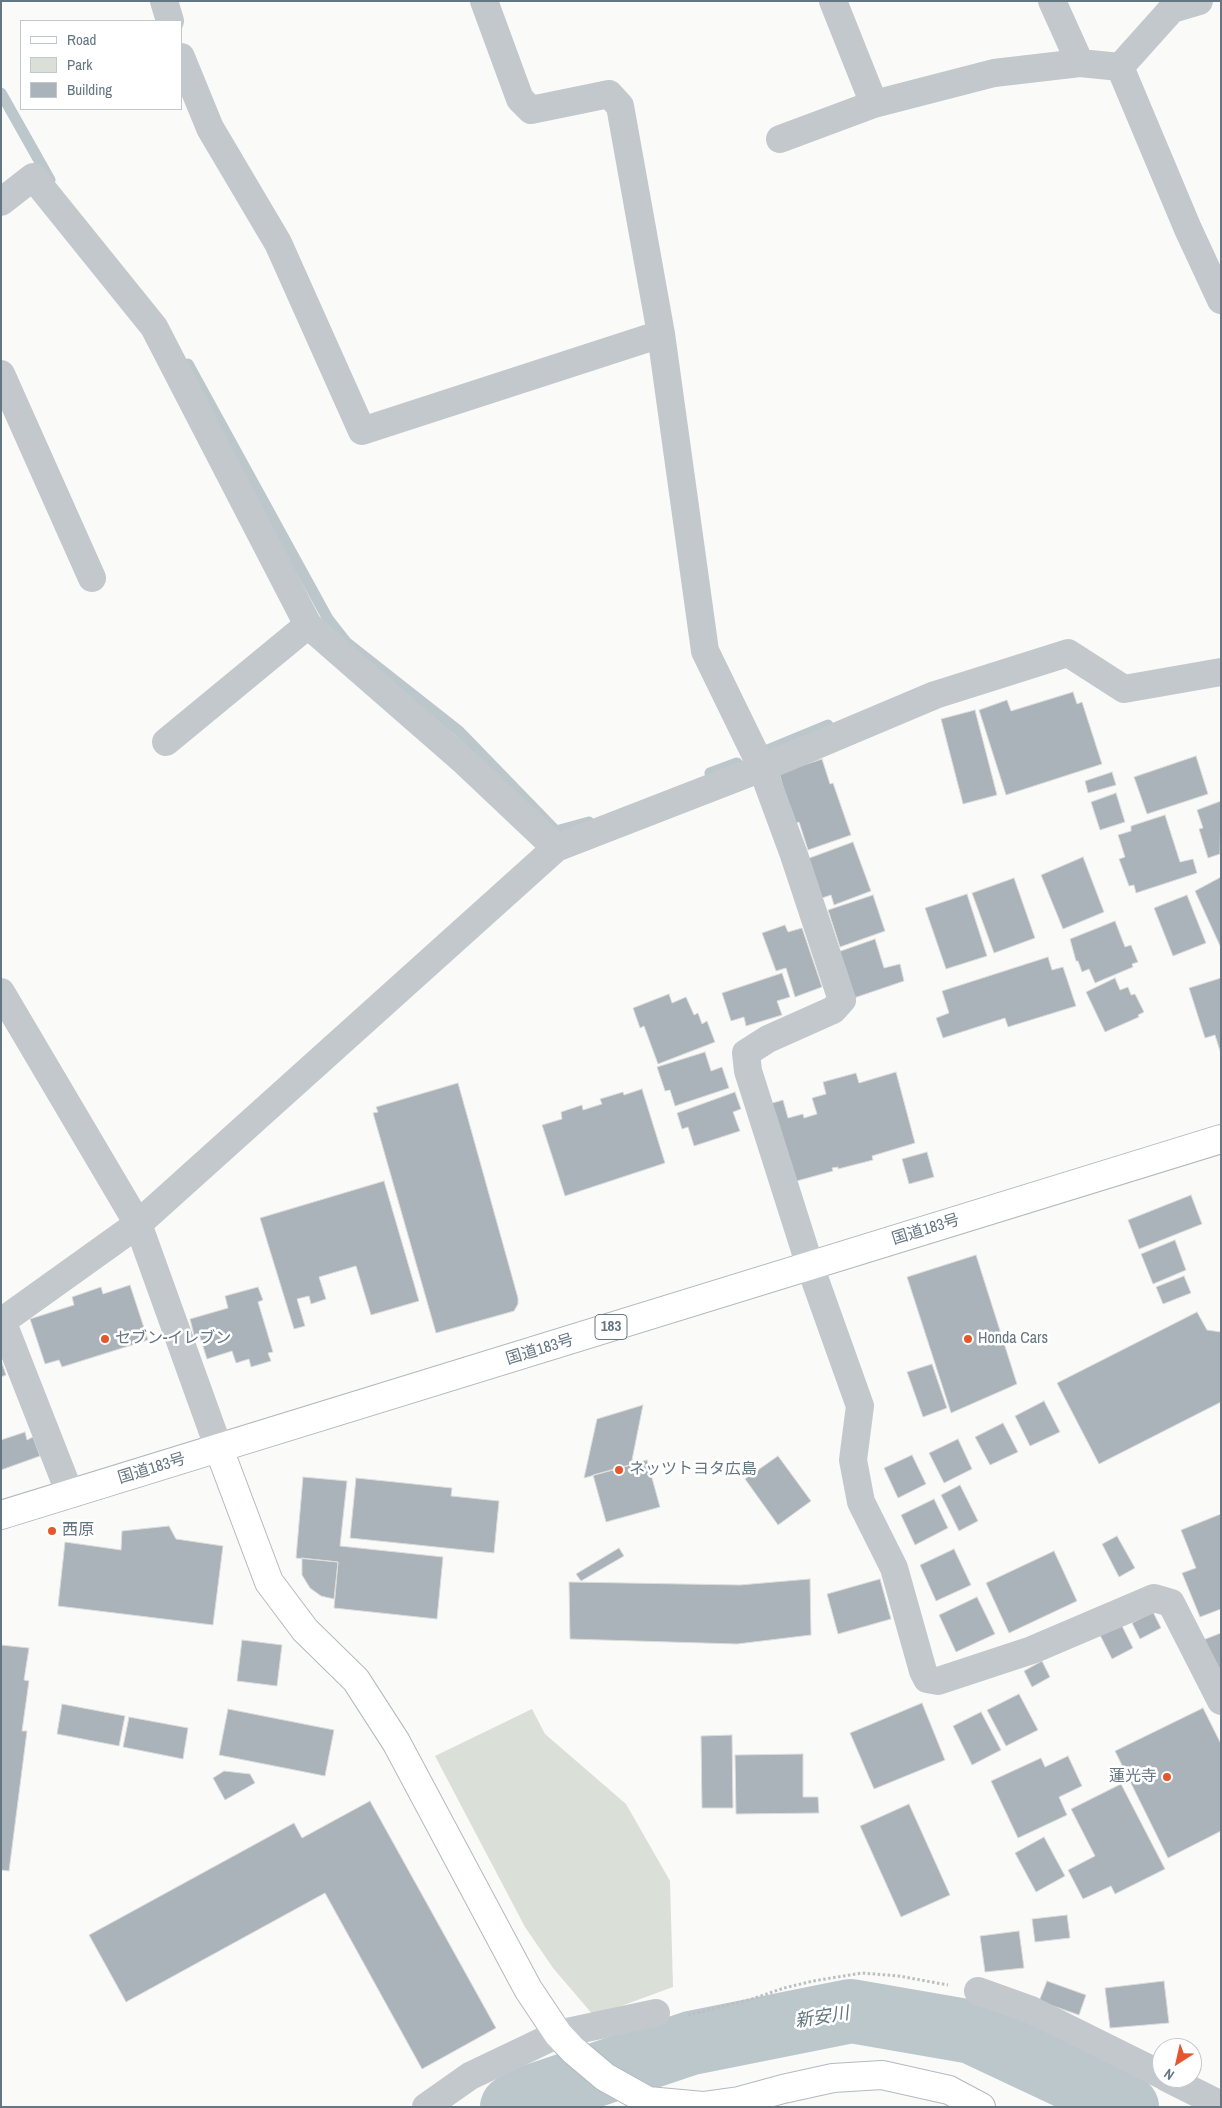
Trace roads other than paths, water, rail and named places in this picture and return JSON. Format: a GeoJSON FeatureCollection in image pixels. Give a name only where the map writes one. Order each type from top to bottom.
{"type":"FeatureCollection","features":[{"type":"Feature","properties":{"kind":"main road","name":"国道183号"},"geometry":{"type":"LineString","coordinates":[[1,1515],[1221,1139]]}},
{"type":"Feature","properties":{"kind":"main road"},"geometry":{"type":"LineString","coordinates":[[219,1449],[269,1582],[305,1630],[356,1680],[396,1742],[528,1989],[565,2042],[604,2077],[643,2101],[702,2106],[739,2102],[783,2088],[832,2078],[882,2075],[949,2090],[981,2107]]}},
{"type":"Feature","properties":{"kind":"street"},"geometry":{"type":"LineString","coordinates":[[164,1],[170,20]]}},
{"type":"Feature","properties":{"kind":"street"},"geometry":{"type":"LineString","coordinates":[[484,1],[520,100],[531,110],[609,94],[620,106],[661,334],[705,651],[762,768],[794,855],[842,1000],[834,1010],[768,1039],[746,1053],[748,1070],[810,1266],[860,1406],[853,1460],[861,1502],[894,1568],[923,1671],[928,1679],[938,1681],[1032,1650],[1154,1598],[1171,1604],[1221,1701]]}},
{"type":"Feature","properties":{"kind":"street"},"geometry":{"type":"LineString","coordinates":[[834,1],[874,104]]}},
{"type":"Feature","properties":{"kind":"street"},"geometry":{"type":"LineString","coordinates":[[1052,1],[1080,62]]}},
{"type":"Feature","properties":{"kind":"street"},"geometry":{"type":"LineString","coordinates":[[1120,67],[1172,9],[1199,1]]}},
{"type":"Feature","properties":{"kind":"street"},"geometry":{"type":"LineString","coordinates":[[182,59],[210,128],[278,243],[362,431],[661,334]]}},
{"type":"Feature","properties":{"kind":"street"},"geometry":{"type":"LineString","coordinates":[[780,139],[874,104],[994,74],[1080,62],[1120,67]]}},
{"type":"Feature","properties":{"kind":"street"},"geometry":{"type":"LineString","coordinates":[[1120,67],[1188,229],[1221,300]]}},
{"type":"Feature","properties":{"kind":"street"},"geometry":{"type":"LineString","coordinates":[[1,202],[33,177],[154,327],[308,625],[465,762],[556,848]]}},
{"type":"Feature","properties":{"kind":"street"},"geometry":{"type":"LineString","coordinates":[[1,374],[92,578]]}},
{"type":"Feature","properties":{"kind":"street"},"geometry":{"type":"LineString","coordinates":[[166,742],[308,625]]}},
{"type":"Feature","properties":{"kind":"street"},"geometry":{"type":"LineString","coordinates":[[70,1494],[2,1322],[138,1224],[556,848],[762,768],[935,695],[1068,653],[1124,689],[1221,672]]}},
{"type":"Feature","properties":{"kind":"street"},"geometry":{"type":"LineString","coordinates":[[1,992],[138,1224],[219,1449]]}},
{"type":"Feature","properties":{"kind":"street"},"geometry":{"type":"LineString","coordinates":[[978,1991],[1032,2010],[1152,2070]]}},
{"type":"Feature","properties":{"kind":"street"},"geometry":{"type":"LineString","coordinates":[[426,2107],[470,2076],[565,2042],[656,2013]]}},
{"type":"Feature","properties":{"kind":"street"},"geometry":{"type":"LineString","coordinates":[[1187,2088],[1221,2105]]}},
{"type":"Feature","properties":{"kind":"waterway"},"geometry":{"type":"LineString","coordinates":[[1,93],[50,180]]}},
{"type":"Feature","properties":{"kind":"waterway"},"geometry":{"type":"LineString","coordinates":[[188,364],[328,619],[346,642],[459,731],[556,831],[589,822]]}},
{"type":"Feature","properties":{"kind":"waterway"},"geometry":{"type":"LineString","coordinates":[[760,753],[828,725]]}},
{"type":"Feature","properties":{"kind":"waterway"},"geometry":{"type":"LineString","coordinates":[[710,773],[737,763]]}},
{"type":"Feature","properties":{"kind":"waterway","name":"新安川"},"geometry":{"type":"LineString","coordinates":[[512,2107],[527,2098],[691,2043],[851,2011],[972,2032],[1106,2095],[1127,2107]]}},
{"type":"Feature","properties":{"kind":"place","name":"セブン-イレブン"},"geometry":{"type":"Point","coordinates":[105,1339]}},
{"type":"Feature","properties":{"kind":"place","name":"Honda Cars"},"geometry":{"type":"Point","coordinates":[968,1339]}},
{"type":"Feature","properties":{"kind":"place","name":"ネッツトヨタ広島"},"geometry":{"type":"Point","coordinates":[619,1470]}},
{"type":"Feature","properties":{"kind":"place","name":"西原"},"geometry":{"type":"Point","coordinates":[52,1531]}},
{"type":"Feature","properties":{"kind":"place","name":"蓮光寺"},"geometry":{"type":"Point","coordinates":[1167,1777]}}]}
